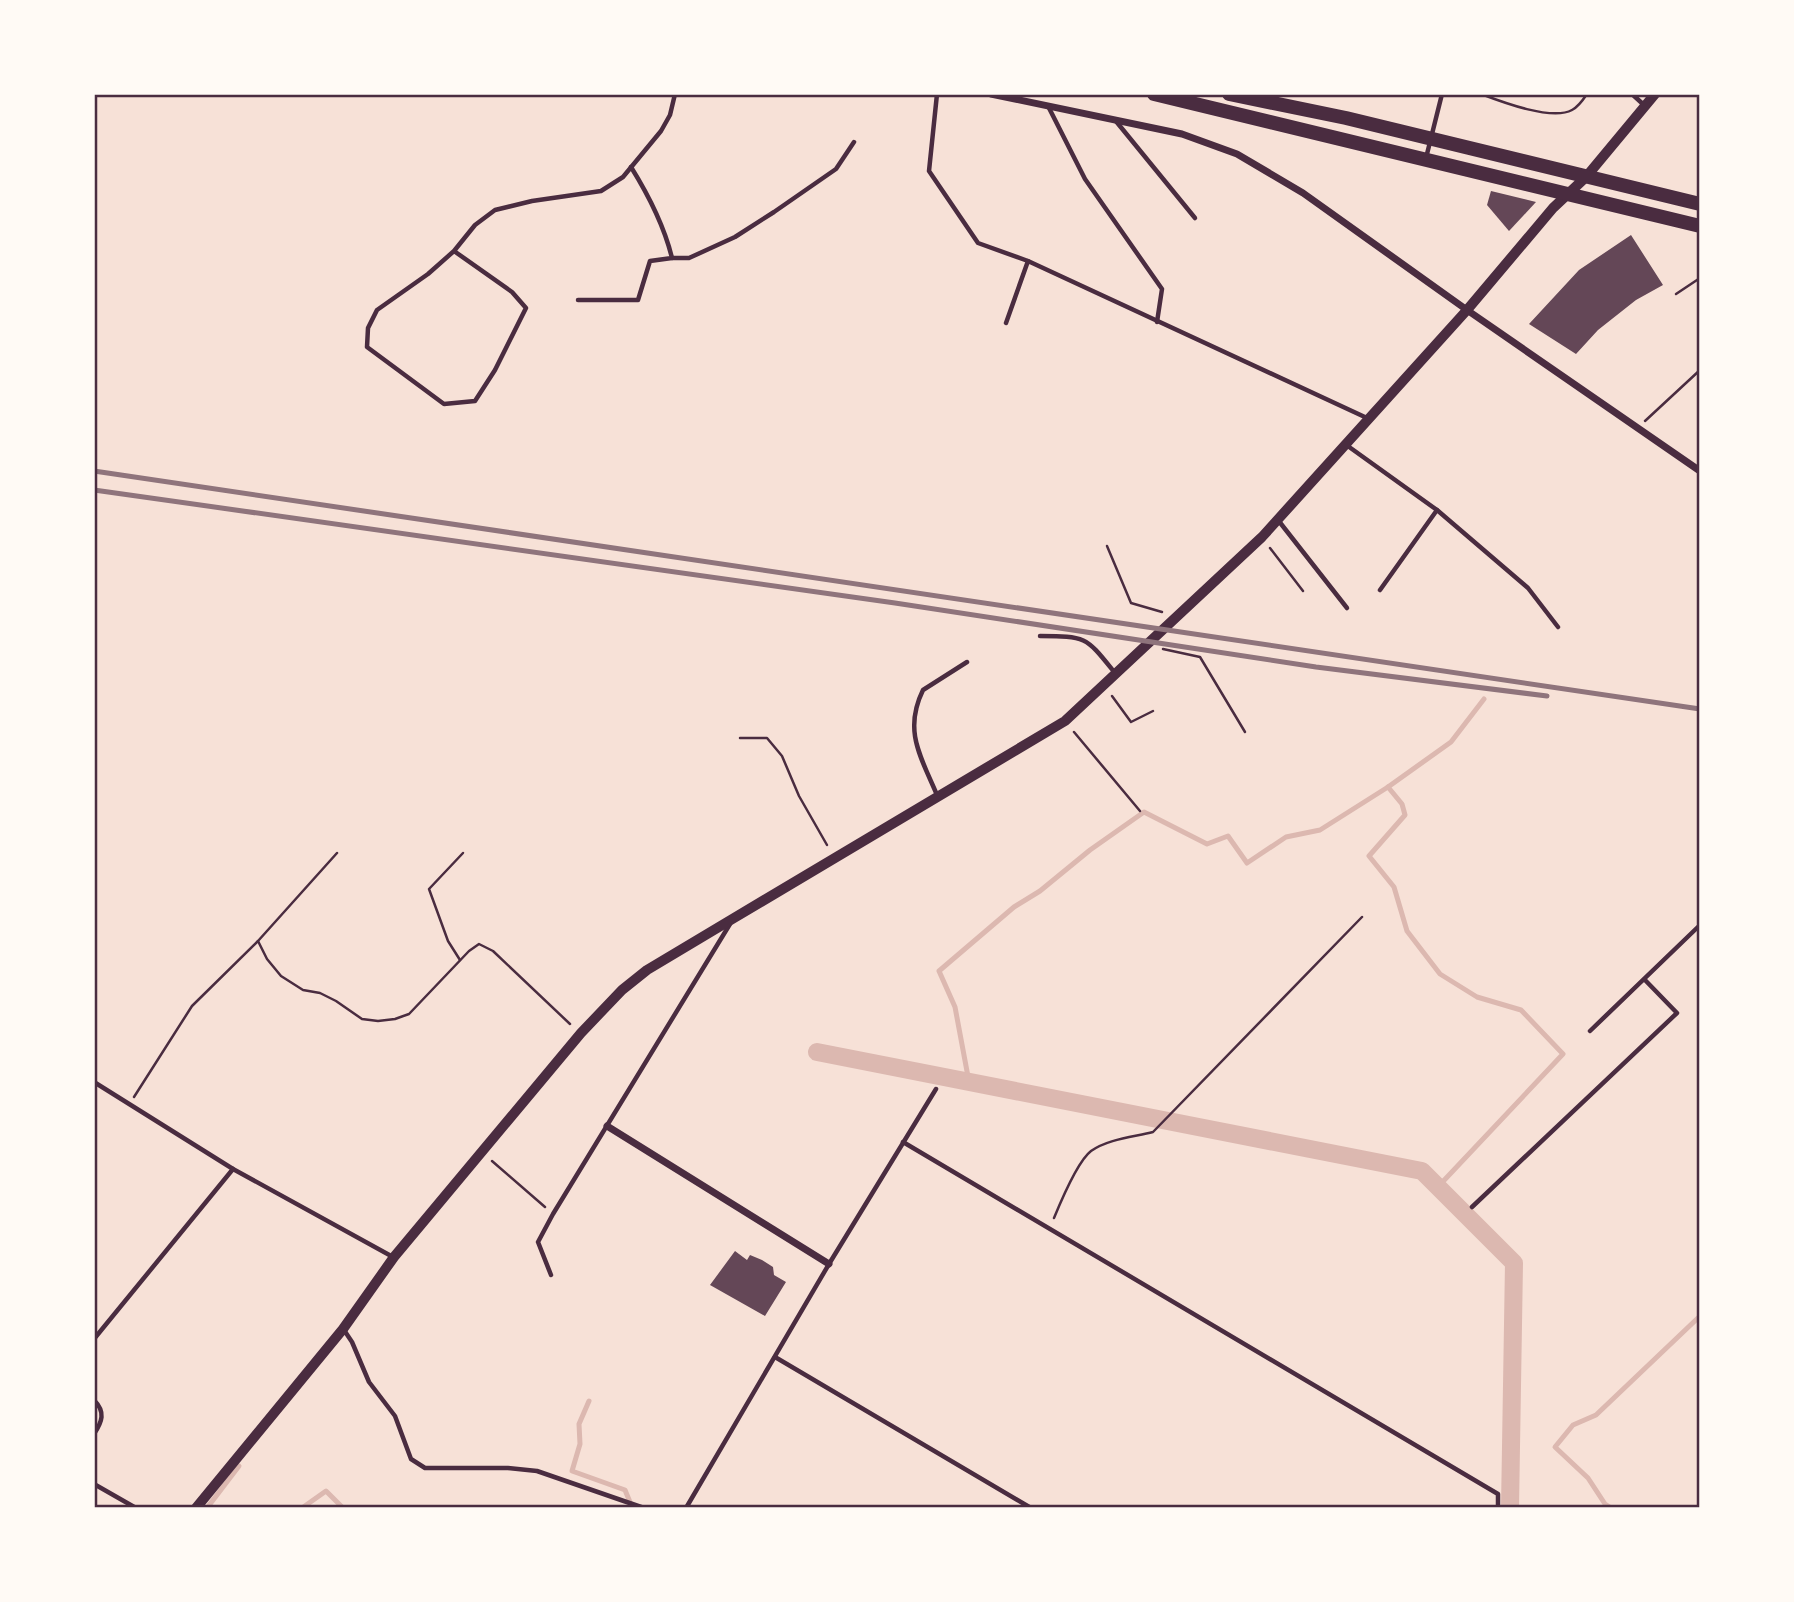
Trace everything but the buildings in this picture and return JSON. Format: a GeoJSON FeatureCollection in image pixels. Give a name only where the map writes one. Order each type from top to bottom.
{"type":"FeatureCollection","features":[{"type":"Feature","properties":{"kind":"main road"},"geometry":{"type":"LineString","coordinates":[[1154,94],[1699,226]]}},
{"type":"Feature","properties":{"kind":"main road"},"geometry":{"type":"LineString","coordinates":[[1229,94],[1346,118],[1699,204]]}},
{"type":"Feature","properties":{"kind":"street"},"geometry":{"type":"LineString","coordinates":[[991,94],[1182,134],[1237,154],[1303,193],[1466,310],[1699,471]]}},
{"type":"Feature","properties":{"kind":"street"},"geometry":{"type":"LineString","coordinates":[[196,1507],[343,1329],[394,1257],[581,1033],[622,990],[647,970],[1065,721],[1278,520],[1466,310],[1553,208],[1586,177],[1655,94]]}},
{"type":"Feature","properties":{"kind":"street"},"geometry":{"type":"LineString","coordinates":[[607,1126],[829,1264]]}},
{"type":"Feature","properties":{"kind":"lane"},"geometry":{"type":"LineString","coordinates":[[454,251],[512,292],[526,307],[495,370],[475,401],[444,404],[367,347],[368,328],[377,310],[428,274],[454,251],[475,225],[495,210],[532,201],[601,191],[623,177],[662,131],[670,115],[675,94]]}},
{"type":"Feature","properties":{"kind":"lane"},"geometry":{"type":"LineString","coordinates":[[937,94],[929,172],[978,243],[1028,261],[1367,418]]}},
{"type":"Feature","properties":{"kind":"lane"},"geometry":{"type":"LineString","coordinates":[[1426,159],[1442,94]]}},
{"type":"Feature","properties":{"kind":"lane"},"geometry":{"type":"LineString","coordinates":[[1632,94],[1645,107]]}},
{"type":"Feature","properties":{"kind":"lane"},"geometry":{"type":"LineString","coordinates":[[1048,106],[1085,179],[1163,289],[1157,323]]}},
{"type":"Feature","properties":{"kind":"lane"},"geometry":{"type":"LineString","coordinates":[[1114,120],[1195,218]]}},
{"type":"Feature","properties":{"kind":"lane"},"geometry":{"type":"LineString","coordinates":[[578,300],[638,300],[650,261],[689,258],[745,230],[836,169],[854,142]]}},
{"type":"Feature","properties":{"kind":"lane"},"geometry":{"type":"LineString","coordinates":[[631,167],[652,202],[668,238],[673,258]]}},
{"type":"Feature","properties":{"kind":"lane"},"geometry":{"type":"LineString","coordinates":[[1006,323],[1028,261]]}},
{"type":"Feature","properties":{"kind":"lane"},"geometry":{"type":"LineString","coordinates":[[1344,444],[1437,509],[1528,588],[1558,627]]}},
{"type":"Feature","properties":{"kind":"lane"},"geometry":{"type":"LineString","coordinates":[[1380,590],[1437,509]]}},
{"type":"Feature","properties":{"kind":"lane"},"geometry":{"type":"LineString","coordinates":[[1278,520],[1347,608]]}},
{"type":"Feature","properties":{"kind":"lane"},"geometry":{"type":"LineString","coordinates":[[1040,636],[1073,636],[1091,644],[1116,674]]}},
{"type":"Feature","properties":{"kind":"lane"},"geometry":{"type":"LineString","coordinates":[[938,797],[915,743],[913,719],[923,690],[967,662]]}},
{"type":"Feature","properties":{"kind":"lane"},"geometry":{"type":"LineString","coordinates":[[551,1275],[538,1242],[734,918]]}},
{"type":"Feature","properties":{"kind":"lane"},"geometry":{"type":"LineString","coordinates":[[1590,1031],[1699,925]]}},
{"type":"Feature","properties":{"kind":"lane"},"geometry":{"type":"LineString","coordinates":[[1472,1207],[1676,1013],[1645,980]]}},
{"type":"Feature","properties":{"kind":"lane"},"geometry":{"type":"LineString","coordinates":[[94,1082],[233,1169],[394,1257]]}},
{"type":"Feature","properties":{"kind":"lane"},"geometry":{"type":"LineString","coordinates":[[686,1507],[936,1089]]}},
{"type":"Feature","properties":{"kind":"lane"},"geometry":{"type":"LineString","coordinates":[[902,1142],[1498,1494],[1498,1507]]}},
{"type":"Feature","properties":{"kind":"lane"},"geometry":{"type":"LineString","coordinates":[[94,1339],[233,1169]]}},
{"type":"Feature","properties":{"kind":"lane"},"geometry":{"type":"LineString","coordinates":[[343,1329],[352,1342],[369,1382],[395,1416],[411,1459],[425,1468],[508,1468],[537,1471],[644,1507]]}},
{"type":"Feature","properties":{"kind":"lane"},"geometry":{"type":"LineString","coordinates":[[775,1357],[1031,1507]]}},
{"type":"Feature","properties":{"kind":"lane"},"geometry":{"type":"LineString","coordinates":[[94,1400],[102,1413],[103,1421],[94,1434]]}},
{"type":"Feature","properties":{"kind":"lane"},"geometry":{"type":"LineString","coordinates":[[94,1484],[136,1507]]}},
{"type":"Feature","properties":{"kind":"path"},"geometry":{"type":"LineString","coordinates":[[1482,94],[1527,110],[1568,112],[1587,94]]}},
{"type":"Feature","properties":{"kind":"path"},"geometry":{"type":"LineString","coordinates":[[1676,294],[1699,278]]}},
{"type":"Feature","properties":{"kind":"path"},"geometry":{"type":"LineString","coordinates":[[1638,428],[1699,370]]}},
{"type":"Feature","properties":{"kind":"path"},"geometry":{"type":"LineString","coordinates":[[1262,537],[1303,591]]}},
{"type":"Feature","properties":{"kind":"path"},"geometry":{"type":"LineString","coordinates":[[1107,546],[1131,604],[1178,616]]}},
{"type":"Feature","properties":{"kind":"path"},"geometry":{"type":"LineString","coordinates":[[1149,643],[1200,657],[1245,732]]}},
{"type":"Feature","properties":{"kind":"path"},"geometry":{"type":"LineString","coordinates":[[1105,684],[1131,722],[1153,711]]}},
{"type":"Feature","properties":{"kind":"path"},"geometry":{"type":"LineString","coordinates":[[1065,721],[1140,811]]}},
{"type":"Feature","properties":{"kind":"path"},"geometry":{"type":"LineString","coordinates":[[740,738],[767,738],[782,756],[799,796],[835,858]]}},
{"type":"Feature","properties":{"kind":"path"},"geometry":{"type":"LineString","coordinates":[[129,1104],[192,1006],[258,941],[337,853]]}},
{"type":"Feature","properties":{"kind":"path"},"geometry":{"type":"LineString","coordinates":[[460,960],[448,941],[429,889],[463,853]]}},
{"type":"Feature","properties":{"kind":"path"},"geometry":{"type":"LineString","coordinates":[[1049,1228],[1066,1189],[1089,1152],[1111,1141],[1153,1132],[1362,917]]}},
{"type":"Feature","properties":{"kind":"path"},"geometry":{"type":"LineString","coordinates":[[258,941],[281,976],[303,990],[320,993],[336,1001],[362,1019],[378,1021],[409,1014],[460,960],[479,944],[494,951],[581,1033]]}},
{"type":"Feature","properties":{"kind":"path"},"geometry":{"type":"LineString","coordinates":[[482,1152],[553,1214]]}},
{"type":"Feature","properties":{"kind":"waterway"},"geometry":{"type":"LineString","coordinates":[[969,1082],[955,1007],[939,971],[1014,907],[1040,891],[1090,850],[1144,812],[1207,844],[1228,836],[1247,863],[1286,837],[1320,830],[1388,787],[1451,742],[1484,699]]}},
{"type":"Feature","properties":{"kind":"waterway"},"geometry":{"type":"LineString","coordinates":[[1388,787],[1402,804],[1405,815],[1369,856],[1394,887],[1407,931],[1440,974],[1477,997],[1521,1010],[1563,1054],[1434,1191]]}},
{"type":"Feature","properties":{"kind":"waterway"},"geometry":{"type":"LineString","coordinates":[[817,1052],[1422,1171],[1514,1263],[1510,1508]]}},
{"type":"Feature","properties":{"kind":"waterway"},"geometry":{"type":"LineString","coordinates":[[1611,1508],[1605,1504],[1588,1478],[1555,1447],[1573,1425],[1596,1415],[1700,1316]]}},
{"type":"Feature","properties":{"kind":"waterway"},"geometry":{"type":"LineString","coordinates":[[589,1401],[579,1424],[580,1444],[572,1471],[625,1490],[632,1507],[629,1508]]}},
{"type":"Feature","properties":{"kind":"waterway"},"geometry":{"type":"LineString","coordinates":[[207,1508],[239,1466]]}},
{"type":"Feature","properties":{"kind":"waterway"},"geometry":{"type":"LineString","coordinates":[[302,1508],[326,1491],[343,1508]]}},
{"type":"Feature","properties":{"kind":"railway"},"geometry":{"type":"LineString","coordinates":[[94,471],[1700,709]]}},
{"type":"Feature","properties":{"kind":"railway"},"geometry":{"type":"LineString","coordinates":[[94,490],[895,603],[1316,667],[1547,696]]}}]}
